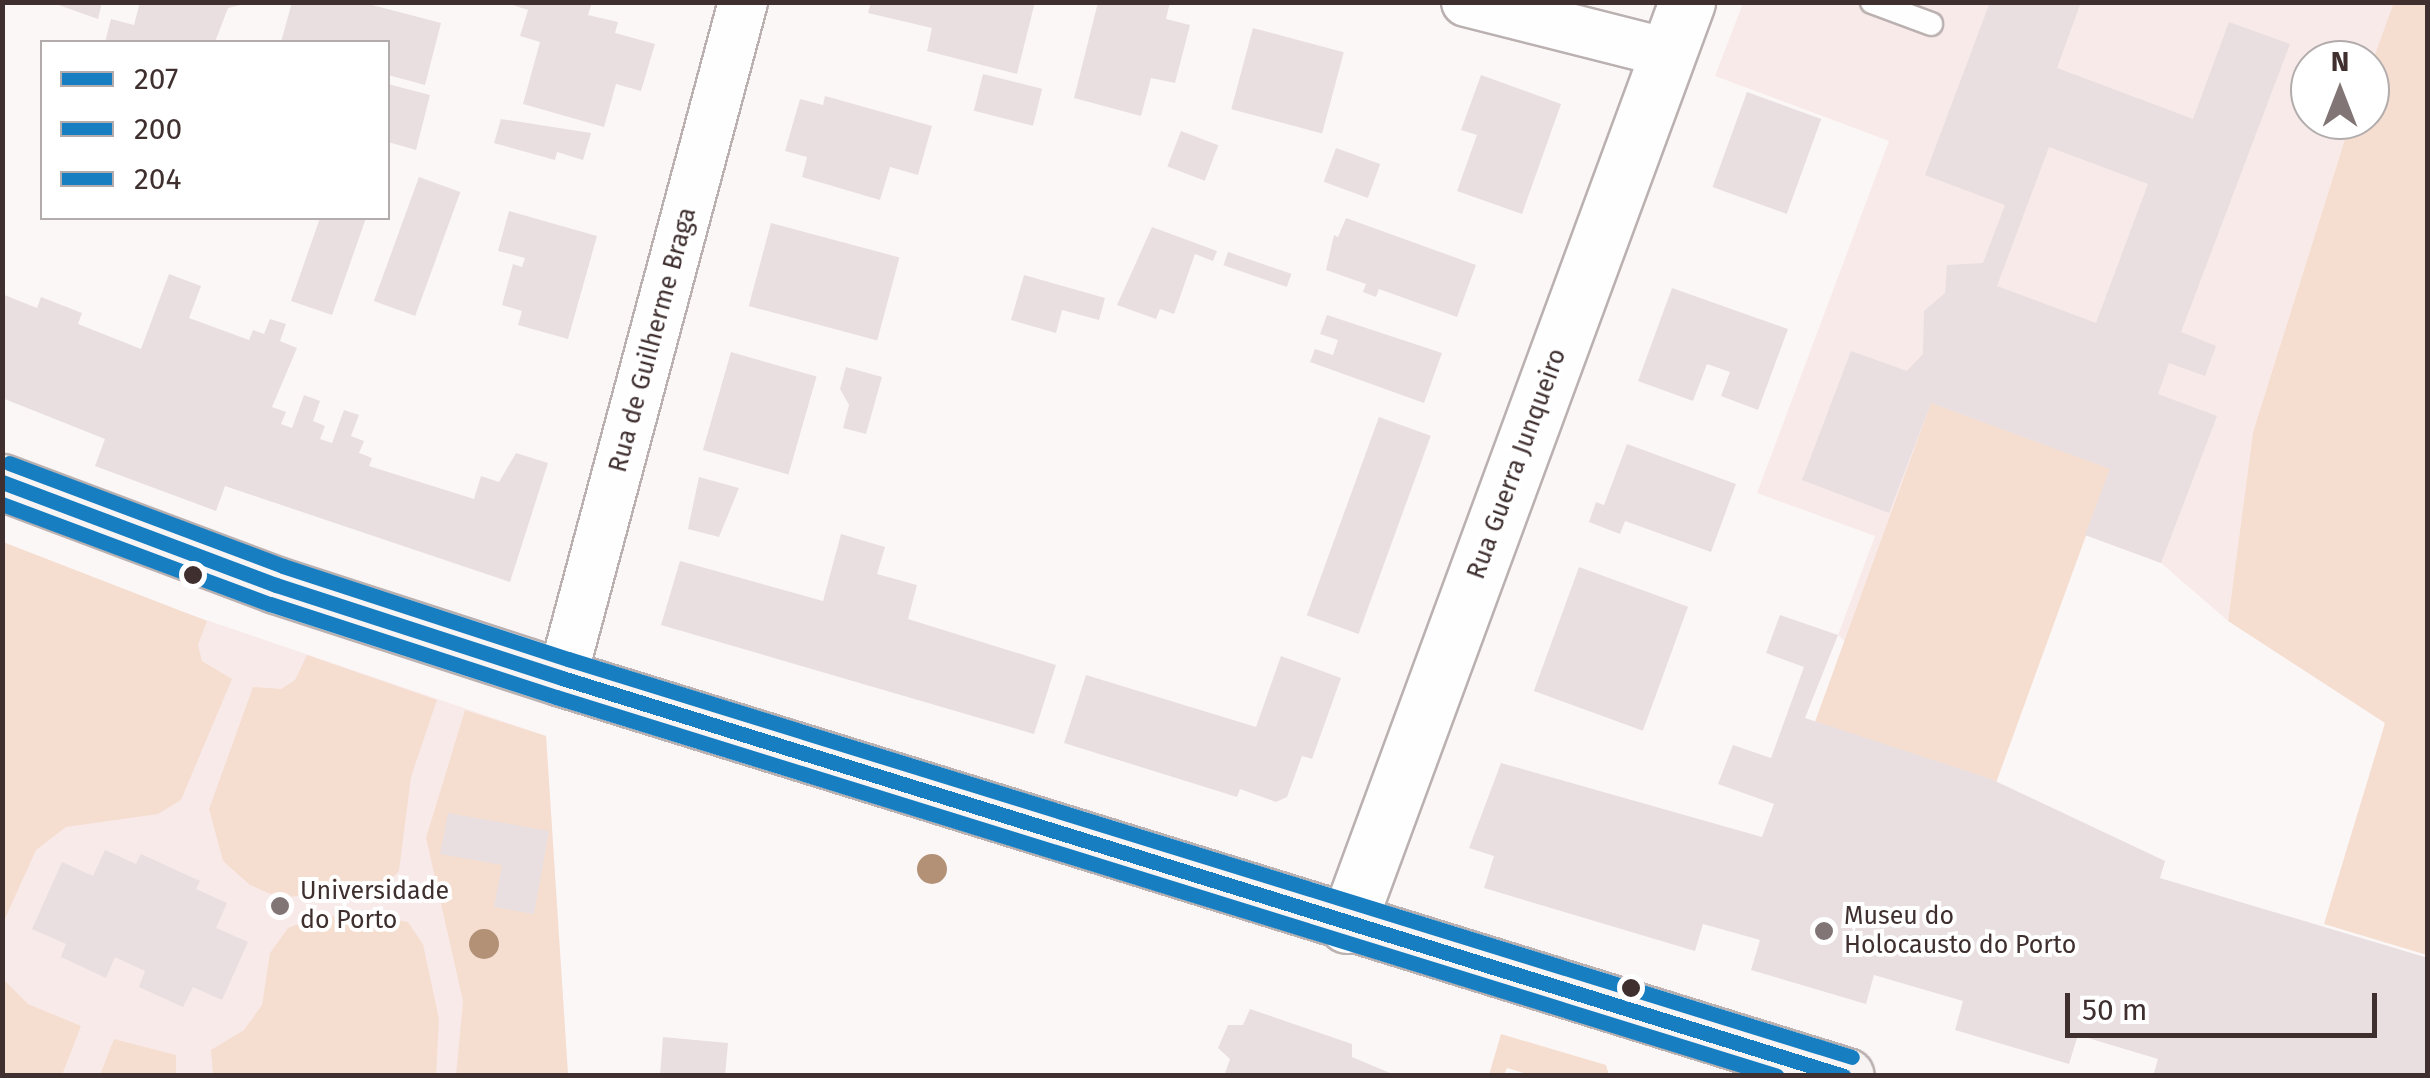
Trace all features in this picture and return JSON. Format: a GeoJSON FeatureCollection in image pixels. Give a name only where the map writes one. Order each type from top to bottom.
{"type":"FeatureCollection","features":[{"type":"Feature","properties":{"kind":"main road"},"geometry":{"type":"LineString","coordinates":[[2,482],[276,585],[562,678],[1347,925],[1846,1076]]}},
{"type":"Feature","properties":{"kind":"street","name":"Rua de Guilherme Braga"},"geometry":{"type":"LineString","coordinates":[[562,678],[743,2]]}},
{"type":"Feature","properties":{"kind":"street"},"geometry":{"type":"LineString","coordinates":[[1466,2],[1668,53]]}},
{"type":"Feature","properties":{"kind":"street","name":"Rua Guerra Junqueiro"},"geometry":{"type":"LineString","coordinates":[[1347,925],[1686,2]]}},
{"type":"Feature","properties":{"kind":"lane"},"geometry":{"type":"LineString","coordinates":[[1872,2],[1931,24]]}},
{"type":"Feature","properties":{"kind":"shaded area"},"geometry":{"type":"Polygon","coordinates":[[[2394,2],[2428,3],[2427,955],[2324,924],[2385,723],[2228,621],[2253,432],[2345,140],[2390,140],[2390,40],[2380,40],[2394,2]]]}},
{"type":"Feature","properties":{"kind":"shaded area"},"geometry":{"type":"Polygon","coordinates":[[[1743,3],[2394,3],[2380,40],[2290,40],[2290,140],[2345,140],[2253,432],[2228,621],[2161,563],[2085,535],[1991,779],[1838,635],[1875,536],[1757,493],[1889,141],[1715,76],[1743,3]]]}},
{"type":"Feature","properties":{"kind":"shaded area"},"geometry":{"type":"Polygon","coordinates":[[[1931,403],[2110,468],[1995,787],[1815,722],[1931,403]]]}},
{"type":"Feature","properties":{"kind":"shaded area"},"geometry":{"type":"Polygon","coordinates":[[[3,542],[207,621],[198,645],[202,661],[232,679],[181,800],[158,814],[66,827],[36,850],[3,923],[3,542]]]}},
{"type":"Feature","properties":{"kind":"shaded area","name":"Universidade do Porto"},"geometry":{"type":"Polygon","coordinates":[[[2,543],[180,611],[546,736],[568,1075],[3,1075],[2,543]]]}},
{"type":"Feature","properties":{"kind":"shaded area"},"geometry":{"type":"Polygon","coordinates":[[[307,655],[437,700],[411,777],[399,871],[384,886],[280,898],[250,885],[223,861],[209,809],[253,687],[281,689],[295,680],[307,655]]]}},
{"type":"Feature","properties":{"kind":"shaded area"},"geometry":{"type":"Polygon","coordinates":[[[465,710],[546,736],[568,1075],[456,1075],[463,1001],[426,838],[465,710]]]}},
{"type":"Feature","properties":{"kind":"shaded area"},"geometry":{"type":"Polygon","coordinates":[[[364,914],[408,922],[423,944],[439,1019],[436,1075],[213,1075],[211,1050],[244,1030],[262,1005],[270,953],[288,928],[316,917],[364,914]]]}},
{"type":"Feature","properties":{"kind":"shaded area"},"geometry":{"type":"Polygon","coordinates":[[[3,979],[28,1004],[81,1026],[62,1075],[3,1075],[3,979]]]}},
{"type":"Feature","properties":{"kind":"shaded area"},"geometry":{"type":"Polygon","coordinates":[[[1501,1034],[1606,1065],[1609,1075],[1530,1075],[1507,1068],[1504,1075],[1489,1075],[1501,1034]]]}},
{"type":"Feature","properties":{"kind":"shaded area"},"geometry":{"type":"Polygon","coordinates":[[[114,1039],[176,1055],[176,1075],[100,1075],[114,1039]]]}},
{"type":"Feature","properties":{"kind":"building"},"geometry":{"type":"Polygon","coordinates":[[[50,2],[102,2],[98,19],[50,2]]]}},
{"type":"Feature","properties":{"kind":"building"},"geometry":{"type":"Polygon","coordinates":[[[140,2],[253,2],[228,8],[216,40],[106,40],[111,19],[134,25],[140,2]]]}},
{"type":"Feature","properties":{"kind":"building"},"geometry":{"type":"Polygon","coordinates":[[[292,2],[361,2],[441,23],[425,85],[390,76],[390,40],[282,40],[292,2]]]}},
{"type":"Feature","properties":{"kind":"building"},"geometry":{"type":"Polygon","coordinates":[[[503,2],[592,2],[588,15],[618,22],[615,33],[655,44],[641,91],[616,84],[604,127],[523,104],[540,42],[520,36],[528,10],[503,2]]]}},
{"type":"Feature","properties":{"kind":"building"},"geometry":{"type":"Polygon","coordinates":[[[871,2],[1035,2],[1017,74],[927,51],[932,28],[868,13],[871,2]]]}},
{"type":"Feature","properties":{"kind":"building"},"geometry":{"type":"Polygon","coordinates":[[[1098,2],[1170,2],[1166,19],[1190,25],[1175,83],[1151,78],[1141,116],[1074,98],[1098,2]]]}},
{"type":"Feature","properties":{"kind":"building"},"geometry":{"type":"Polygon","coordinates":[[[1990,2],[2081,2],[2057,68],[2193,119],[2229,22],[2290,44],[2181,332],[2216,346],[2205,376],[2169,363],[2158,394],[2217,416],[2161,563],[2085,535],[2110,469],[1931,403],[1889,513],[1802,480],[1851,351],[1907,371],[1923,354],[1924,311],[1945,293],[1947,265],[1983,263],[2005,205],[1925,175],[1990,2]],[[2049,147],[1997,286],[2096,323],[2148,184],[2049,147]]]}},
{"type":"Feature","properties":{"kind":"building"},"geometry":{"type":"Polygon","coordinates":[[[1253,28],[1344,52],[1322,133],[1231,109],[1253,28]]]}},
{"type":"Feature","properties":{"kind":"building"},"geometry":{"type":"Polygon","coordinates":[[[983,74],[1042,89],[1033,126],[974,111],[983,74]]]}},
{"type":"Feature","properties":{"kind":"building"},"geometry":{"type":"Polygon","coordinates":[[[1481,75],[1561,104],[1522,214],[1457,191],[1477,135],[1461,130],[1481,75]]]}},
{"type":"Feature","properties":{"kind":"building"},"geometry":{"type":"Polygon","coordinates":[[[390,85],[430,95],[416,150],[390,143],[390,85]]]}},
{"type":"Feature","properties":{"kind":"building"},"geometry":{"type":"Polygon","coordinates":[[[1747,92],[1821,119],[1787,214],[1712,187],[1747,92]]]}},
{"type":"Feature","properties":{"kind":"building"},"geometry":{"type":"Polygon","coordinates":[[[825,96],[932,126],[918,175],[890,167],[880,200],[802,177],[807,157],[785,151],[800,99],[823,105],[825,96]]]}},
{"type":"Feature","properties":{"kind":"building"},"geometry":{"type":"Polygon","coordinates":[[[501,119],[591,133],[583,160],[557,152],[555,160],[494,143],[501,119]]]}},
{"type":"Feature","properties":{"kind":"building"},"geometry":{"type":"Polygon","coordinates":[[[1181,131],[1218,145],[1205,181],[1167,166],[1181,131]]]}},
{"type":"Feature","properties":{"kind":"building"},"geometry":{"type":"Polygon","coordinates":[[[1336,148],[1380,164],[1368,198],[1324,182],[1336,148]]]}},
{"type":"Feature","properties":{"kind":"building"},"geometry":{"type":"Polygon","coordinates":[[[419,177],[460,192],[415,316],[374,301],[419,177]]]}},
{"type":"Feature","properties":{"kind":"building"},"geometry":{"type":"Polygon","coordinates":[[[509,211],[597,236],[568,339],[518,325],[522,311],[502,305],[513,264],[522,267],[525,258],[498,251],[509,211]]]}},
{"type":"Feature","properties":{"kind":"building"},"geometry":{"type":"Polygon","coordinates":[[[1346,218],[1476,265],[1457,317],[1379,289],[1376,297],[1363,292],[1366,284],[1326,270],[1334,235],[1338,237],[1346,218]]]}},
{"type":"Feature","properties":{"kind":"building"},"geometry":{"type":"Polygon","coordinates":[[[319,220],[365,220],[332,315],[291,301],[319,220]]]}},
{"type":"Feature","properties":{"kind":"building"},"geometry":{"type":"Polygon","coordinates":[[[771,223],[899,257],[877,340],[749,306],[771,223]]]}},
{"type":"Feature","properties":{"kind":"building"},"geometry":{"type":"Polygon","coordinates":[[[1152,227],[1217,251],[1213,261],[1195,254],[1174,314],[1160,309],[1156,319],[1117,305],[1152,227]]]}},
{"type":"Feature","properties":{"kind":"building"},"geometry":{"type":"Polygon","coordinates":[[[1228,252],[1291,274],[1287,287],[1223,265],[1228,252]]]}},
{"type":"Feature","properties":{"kind":"building"},"geometry":{"type":"Polygon","coordinates":[[[169,274],[201,286],[189,318],[249,340],[253,330],[264,334],[270,319],[286,324],[280,341],[297,348],[272,407],[286,412],[281,424],[292,428],[304,395],[320,401],[313,421],[325,426],[320,439],[332,443],[344,410],[359,415],[351,436],[364,441],[359,453],[372,458],[369,466],[474,499],[481,476],[499,482],[516,453],[548,463],[510,582],[225,486],[216,511],[95,466],[105,439],[2,398],[2,294],[37,308],[41,297],[82,313],[78,324],[141,349],[169,274]]]}},
{"type":"Feature","properties":{"kind":"building"},"geometry":{"type":"Polygon","coordinates":[[[1024,275],[1105,298],[1099,320],[1062,310],[1056,333],[1011,320],[1024,275]]]}},
{"type":"Feature","properties":{"kind":"building"},"geometry":{"type":"Polygon","coordinates":[[[1672,288],[1788,329],[1758,410],[1721,396],[1730,372],[1707,364],[1693,401],[1638,381],[1672,288]]]}},
{"type":"Feature","properties":{"kind":"building"},"geometry":{"type":"Polygon","coordinates":[[[1327,315],[1442,353],[1424,403],[1310,362],[1315,349],[1333,355],[1338,340],[1320,334],[1327,315]]]}},
{"type":"Feature","properties":{"kind":"building"},"geometry":{"type":"Polygon","coordinates":[[[731,352],[817,377],[788,475],[703,450],[731,352]]]}},
{"type":"Feature","properties":{"kind":"building"},"geometry":{"type":"Polygon","coordinates":[[[846,367],[882,377],[866,434],[843,428],[849,405],[840,389],[846,367]]]}},
{"type":"Feature","properties":{"kind":"building"},"geometry":{"type":"Polygon","coordinates":[[[1379,417],[1431,436],[1359,634],[1307,615],[1379,417]]]}},
{"type":"Feature","properties":{"kind":"building"},"geometry":{"type":"Polygon","coordinates":[[[1627,444],[1736,484],[1711,552],[1625,521],[1620,534],[1589,522],[1596,502],[1604,505],[1627,444]]]}},
{"type":"Feature","properties":{"kind":"building"},"geometry":{"type":"Polygon","coordinates":[[[699,477],[739,488],[719,537],[688,529],[699,477]]]}},
{"type":"Feature","properties":{"kind":"building"},"geometry":{"type":"Polygon","coordinates":[[[841,534],[885,547],[877,574],[917,585],[908,619],[1056,665],[1034,734],[661,625],[680,561],[823,601],[841,534]]]}},
{"type":"Feature","properties":{"kind":"building"},"geometry":{"type":"Polygon","coordinates":[[[1579,567],[1688,607],[1643,731],[1534,691],[1579,567]]]}},
{"type":"Feature","properties":{"kind":"building"},"geometry":{"type":"Polygon","coordinates":[[[1780,615],[1838,635],[1805,718],[1991,779],[2165,861],[2160,878],[2428,958],[2428,1076],[2153,1076],[2158,1059],[2078,1035],[2069,1064],[1955,1030],[1963,1001],[1874,975],[1866,1004],[1751,970],[1760,940],[1703,924],[1695,951],[1484,888],[1494,856],[1469,848],[1501,763],[1762,837],[1774,804],[1718,784],[1733,745],[1771,758],[1804,667],[1766,653],[1780,615]]]}},
{"type":"Feature","properties":{"kind":"building"},"geometry":{"type":"Polygon","coordinates":[[[1281,656],[1341,678],[1312,759],[1302,756],[1287,797],[1276,802],[1240,789],[1237,797],[1064,743],[1086,675],[1256,727],[1281,656]]]}},
{"type":"Feature","properties":{"kind":"building"},"geometry":{"type":"Polygon","coordinates":[[[448,813],[549,831],[534,914],[494,907],[502,865],[440,854],[448,813]]]}},
{"type":"Feature","properties":{"kind":"building"},"geometry":{"type":"Polygon","coordinates":[[[105,850],[136,864],[141,854],[200,881],[196,889],[227,903],[216,928],[248,942],[222,1000],[193,987],[183,1007],[139,987],[145,971],[115,957],[106,978],[61,957],[66,944],[32,929],[62,862],[93,876],[105,850]]]}},
{"type":"Feature","properties":{"kind":"building"},"geometry":{"type":"Polygon","coordinates":[[[1250,1009],[1352,1044],[1352,1057],[1397,1076],[1224,1076],[1230,1059],[1218,1048],[1228,1025],[1243,1025],[1250,1009]]]}},
{"type":"Feature","properties":{"kind":"building"},"geometry":{"type":"Polygon","coordinates":[[[663,1037],[728,1043],[725,1076],[660,1076],[663,1037]]]}},
{"type":"Feature","properties":{"kind":"transit line","name":"204"},"geometry":{"type":"LineString","coordinates":[[9,463],[283,566],[568,659],[1852,1057]]}},
{"type":"Feature","properties":{"kind":"transit line","name":"207"},"geometry":{"type":"LineString","coordinates":[[2,482],[276,585],[562,678],[1844,1076]]}},
{"type":"Feature","properties":{"kind":"transit line","name":"200"},"geometry":{"type":"LineString","coordinates":[[2,504],[270,604],[556,697],[1777,1076]]}},
{"type":"Feature","properties":{"kind":"place","name":"Universidade do Porto"},"geometry":{"type":"Point","coordinates":[280,906]}},
{"type":"Feature","properties":{"kind":"place","name":"Museu do Holocausto do Porto"},"geometry":{"type":"Point","coordinates":[1824,931]}}]}
